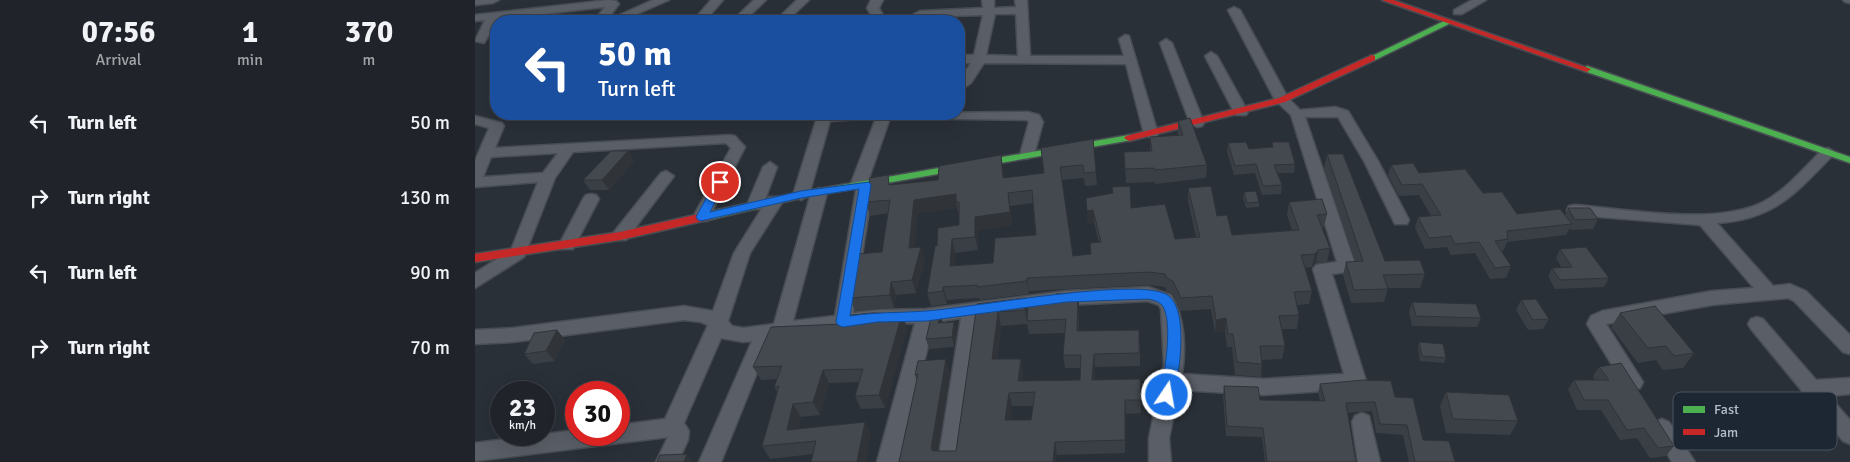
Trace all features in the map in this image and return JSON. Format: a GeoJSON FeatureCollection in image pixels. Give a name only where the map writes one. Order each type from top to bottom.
{"type":"FeatureCollection","features":[{"type":"Feature","properties":{"kind":"street"},"geometry":{"type":"LineString","coordinates":[[475,2],[493,0]]}},
{"type":"Feature","properties":{"kind":"street"},"geometry":{"type":"LineString","coordinates":[[627,15],[663,0]]}},
{"type":"Feature","properties":{"kind":"street"},"geometry":{"type":"LineString","coordinates":[[704,15],[717,0]]}},
{"type":"Feature","properties":{"kind":"street"},"geometry":{"type":"LineString","coordinates":[[743,15],[759,0]]}},
{"type":"Feature","properties":{"kind":"street"},"geometry":{"type":"LineString","coordinates":[[787,15],[803,0]]}},
{"type":"Feature","properties":{"kind":"street"},"geometry":{"type":"LineString","coordinates":[[877,0],[873,8],[877,15]]}},
{"type":"Feature","properties":{"kind":"street"},"geometry":{"type":"LineString","coordinates":[[920,15],[922,0]]}},
{"type":"Feature","properties":{"kind":"street"},"geometry":{"type":"LineString","coordinates":[[1386,0],[1850,160]]}},
{"type":"Feature","properties":{"kind":"street"},"geometry":{"type":"LineString","coordinates":[[1422,0],[1477,18]]}},
{"type":"Feature","properties":{"kind":"street"},"geometry":{"type":"LineString","coordinates":[[1458,12],[1480,0]]}},
{"type":"Feature","properties":{"kind":"street"},"geometry":{"type":"LineString","coordinates":[[494,15],[548,7],[612,3],[605,15]]}},
{"type":"Feature","properties":{"kind":"street"},"geometry":{"type":"LineString","coordinates":[[936,15],[989,6],[1022,5],[1024,60]]}},
{"type":"Feature","properties":{"kind":"street"},"geometry":{"type":"LineString","coordinates":[[965,81],[979,60],[989,6]]}},
{"type":"Feature","properties":{"kind":"street"},"geometry":{"type":"LineString","coordinates":[[538,15],[548,7]]}},
{"type":"Feature","properties":{"kind":"street"},"geometry":{"type":"LineString","coordinates":[[1170,381],[1264,387],[1356,381],[1322,269],[1347,267],[1297,114],[1282,100],[1234,10]]}},
{"type":"Feature","properties":{"kind":"street"},"geometry":{"type":"LineString","coordinates":[[475,18],[490,16]]}},
{"type":"Feature","properties":{"kind":"street"},"geometry":{"type":"LineString","coordinates":[[478,41],[490,22]]}},
{"type":"Feature","properties":{"kind":"street"},"geometry":{"type":"LineString","coordinates":[[475,258],[621,236],[801,195],[862,186],[1197,124],[1282,100],[1449,22]]}},
{"type":"Feature","properties":{"kind":"street"},"geometry":{"type":"LineString","coordinates":[[1125,39],[1151,134]]}},
{"type":"Feature","properties":{"kind":"street"},"geometry":{"type":"LineString","coordinates":[[1166,43],[1197,124]]}},
{"type":"Feature","properties":{"kind":"street"},"geometry":{"type":"LineString","coordinates":[[1211,56],[1241,112]]}},
{"type":"Feature","properties":{"kind":"street"},"geometry":{"type":"LineString","coordinates":[[965,60],[1131,60]]}},
{"type":"Feature","properties":{"kind":"street"},"geometry":{"type":"LineString","coordinates":[[1297,114],[1335,111],[1343,114],[1371,161],[1401,220]]}},
{"type":"Feature","properties":{"kind":"street"},"geometry":{"type":"LineString","coordinates":[[965,115],[1028,116],[1034,118],[1036,122],[1027,156]]}},
{"type":"Feature","properties":{"kind":"street"},"geometry":{"type":"LineString","coordinates":[[475,120],[497,126],[475,181],[548,177]]}},
{"type":"Feature","properties":{"kind":"street"},"geometry":{"type":"LineString","coordinates":[[801,195],[823,120]]}},
{"type":"Feature","properties":{"kind":"street"},"geometry":{"type":"LineString","coordinates":[[843,322],[862,186],[883,120]]}},
{"type":"Feature","properties":{"kind":"street"},"geometry":{"type":"LineString","coordinates":[[486,153],[730,139],[738,147],[701,217]]}},
{"type":"Feature","properties":{"kind":"street"},"geometry":{"type":"LineString","coordinates":[[701,217],[741,143]]}},
{"type":"Feature","properties":{"kind":"street"},"geometry":{"type":"LineString","coordinates":[[475,282],[518,253],[548,177],[569,148]]}},
{"type":"Feature","properties":{"kind":"street"},"geometry":{"type":"LineString","coordinates":[[1575,210],[1705,220],[1740,215],[1770,205],[1828,152]]}},
{"type":"Feature","properties":{"kind":"street"},"geometry":{"type":"LineString","coordinates":[[755,205],[770,166]]}},
{"type":"Feature","properties":{"kind":"street"},"geometry":{"type":"LineString","coordinates":[[621,236],[666,176]]}},
{"type":"Feature","properties":{"kind":"street"},"geometry":{"type":"LineString","coordinates":[[782,329],[819,193]]}},
{"type":"Feature","properties":{"kind":"street"},"geometry":{"type":"LineString","coordinates":[[567,245],[591,199]]}},
{"type":"Feature","properties":{"kind":"street"},"geometry":{"type":"LineString","coordinates":[[672,427],[719,321],[742,253],[775,201]]}},
{"type":"Feature","properties":{"kind":"street"},"geometry":{"type":"LineString","coordinates":[[1705,220],[1769,293]]}},
{"type":"Feature","properties":{"kind":"street"},"geometry":{"type":"LineString","coordinates":[[1673,445],[1596,324],[1597,320],[1712,298],[1790,291],[1796,293],[1850,347]]}},
{"type":"Feature","properties":{"kind":"street"},"geometry":{"type":"LineString","coordinates":[[475,336],[540,332],[665,314],[701,313],[719,321],[727,333],[733,335],[753,334],[877,317],[926,316],[1066,298],[1148,294],[1165,300],[1170,308],[1173,326],[1174,364],[1159,438],[1160,462]]}},
{"type":"Feature","properties":{"kind":"street"},"geometry":{"type":"LineString","coordinates":[[949,462],[971,310]]}},
{"type":"Feature","properties":{"kind":"street"},"geometry":{"type":"LineString","coordinates":[[889,462],[926,316]]}},
{"type":"Feature","properties":{"kind":"street"},"geometry":{"type":"LineString","coordinates":[[1757,324],[1814,392]]}},
{"type":"Feature","properties":{"kind":"street"},"geometry":{"type":"LineString","coordinates":[[710,462],[762,339],[759,335],[753,334]]}},
{"type":"Feature","properties":{"kind":"street"},"geometry":{"type":"LineString","coordinates":[[1811,389],[1850,386]]}},
{"type":"Feature","properties":{"kind":"street"},"geometry":{"type":"LineString","coordinates":[[1837,420],[1850,435]]}},
{"type":"Feature","properties":{"kind":"street"},"geometry":{"type":"LineString","coordinates":[[1362,422],[1369,462]]}},
{"type":"Feature","properties":{"kind":"street"},"geometry":{"type":"LineString","coordinates":[[630,433],[672,427],[679,431],[678,440],[667,462]]}},
{"type":"Feature","properties":{"kind":"street"},"geometry":{"type":"LineString","coordinates":[[475,452],[565,440]]}},
{"type":"Feature","properties":{"kind":"street"},"geometry":{"type":"LineString","coordinates":[[1676,450],[1684,462]]}},
{"type":"Feature","properties":{"kind":"building"},"geometry":{"type":"Polygon","coordinates":[[[1190,118],[1207,165],[1155,170],[1154,168],[1125,169],[1124,152],[1152,151],[1150,137],[1183,135],[1178,121],[1190,118]]]}},
{"type":"Feature","properties":{"kind":"building"},"geometry":{"type":"Polygon","coordinates":[[[1093,139],[1096,172],[1084,173],[1083,165],[1060,167],[1073,256],[1091,254],[1090,243],[1101,242],[1093,210],[1087,211],[1086,198],[1113,193],[1112,187],[1130,186],[1131,208],[1165,204],[1175,239],[1200,237],[1188,188],[1211,186],[1217,216],[1227,215],[1232,235],[1299,230],[1289,202],[1322,199],[1327,214],[1317,215],[1330,248],[1318,250],[1315,254],[1301,255],[1312,291],[1294,292],[1299,315],[1279,316],[1285,346],[1260,346],[1262,364],[1237,362],[1233,334],[1228,334],[1226,318],[1216,320],[1212,296],[1181,298],[1173,281],[1167,278],[1165,274],[1148,272],[1027,278],[1027,281],[977,287],[977,285],[943,287],[943,291],[927,293],[935,246],[937,246],[938,228],[959,225],[959,202],[956,202],[956,194],[914,200],[909,248],[921,247],[912,280],[891,282],[890,295],[850,298],[857,254],[882,252],[890,200],[866,202],[870,178],[888,175],[889,185],[938,180],[939,166],[1001,155],[1003,178],[1044,173],[1041,148],[1093,139]],[[1032,190],[1008,193],[1010,212],[975,217],[975,237],[952,239],[950,266],[993,263],[995,238],[1036,235],[1032,190]]]}},
{"type":"Feature","properties":{"kind":"building"},"geometry":{"type":"Polygon","coordinates":[[[1246,142],[1249,149],[1273,147],[1272,142],[1289,142],[1295,164],[1274,165],[1282,185],[1263,186],[1256,164],[1235,166],[1228,143],[1246,142]]]}},
{"type":"Feature","properties":{"kind":"building"},"geometry":{"type":"Polygon","coordinates":[[[611,151],[628,151],[602,180],[583,180],[611,151]]]}},
{"type":"Feature","properties":{"kind":"building"},"geometry":{"type":"Polygon","coordinates":[[[1327,154],[1343,154],[1385,261],[1420,260],[1425,274],[1383,275],[1388,289],[1354,290],[1346,262],[1363,261],[1327,154]]]}},
{"type":"Feature","properties":{"kind":"building"},"geometry":{"type":"Polygon","coordinates":[[[1413,163],[1419,173],[1465,169],[1483,193],[1502,192],[1517,214],[1560,209],[1572,224],[1507,231],[1508,239],[1495,241],[1511,266],[1495,268],[1479,242],[1455,244],[1451,236],[1429,238],[1418,217],[1441,215],[1422,184],[1402,185],[1391,165],[1413,163]]]}},
{"type":"Feature","properties":{"kind":"building"},"geometry":{"type":"Polygon","coordinates":[[[1256,191],[1259,202],[1247,203],[1244,192],[1256,191]]]}},
{"type":"Feature","properties":{"kind":"building"},"geometry":{"type":"Polygon","coordinates":[[[1568,208],[1590,208],[1598,219],[1575,220],[1568,208]]]}},
{"type":"Feature","properties":{"kind":"building"},"geometry":{"type":"Polygon","coordinates":[[[1586,247],[1609,278],[1560,280],[1552,268],[1572,267],[1560,249],[1586,247]]]}},
{"type":"Feature","properties":{"kind":"building"},"geometry":{"type":"Polygon","coordinates":[[[1078,293],[1077,331],[1139,330],[1139,353],[1094,354],[1092,380],[1140,379],[1141,400],[1125,400],[1125,440],[1055,442],[1053,462],[899,462],[918,374],[915,375],[918,361],[946,359],[931,449],[933,451],[956,451],[977,304],[1026,298],[1025,310],[998,312],[992,359],[1021,359],[1018,381],[1080,380],[1081,355],[1063,355],[1066,319],[1027,321],[1028,304],[1055,303],[1056,294],[1078,293]],[[1035,392],[1009,393],[1005,420],[1031,420],[1035,392]]]}},
{"type":"Feature","properties":{"kind":"building"},"geometry":{"type":"Polygon","coordinates":[[[1536,299],[1549,319],[1533,320],[1521,300],[1536,299]]]}},
{"type":"Feature","properties":{"kind":"building"},"geometry":{"type":"Polygon","coordinates":[[[1412,302],[1476,304],[1481,318],[1416,316],[1412,302]]]}},
{"type":"Feature","properties":{"kind":"building"},"geometry":{"type":"Polygon","coordinates":[[[1655,306],[1694,353],[1674,356],[1666,346],[1648,348],[1620,313],[1655,306]]]}},
{"type":"Feature","properties":{"kind":"building"},"geometry":{"type":"Polygon","coordinates":[[[872,313],[902,314],[879,395],[855,396],[863,369],[823,370],[813,402],[793,404],[787,430],[865,422],[857,462],[811,462],[816,441],[762,446],[779,386],[774,387],[782,366],[753,367],[771,327],[842,324],[843,316],[872,313]]]}},
{"type":"Feature","properties":{"kind":"building"},"geometry":{"type":"Polygon","coordinates":[[[940,313],[938,323],[954,322],[952,337],[926,339],[932,314],[940,313]]]}},
{"type":"Feature","properties":{"kind":"building"},"geometry":{"type":"Polygon","coordinates":[[[557,330],[546,351],[524,354],[534,333],[557,330]]]}},
{"type":"Feature","properties":{"kind":"building"},"geometry":{"type":"Polygon","coordinates":[[[1419,342],[1443,344],[1446,358],[1422,356],[1419,342]]]}},
{"type":"Feature","properties":{"kind":"building"},"geometry":{"type":"Polygon","coordinates":[[[1621,363],[1673,446],[1658,448],[1644,428],[1627,430],[1608,400],[1584,400],[1574,380],[1609,380],[1599,367],[1621,363]]]}},
{"type":"Feature","properties":{"kind":"building"},"geometry":{"type":"Polygon","coordinates":[[[1364,380],[1391,381],[1395,397],[1413,398],[1423,440],[1449,441],[1455,462],[1415,462],[1407,425],[1380,424],[1375,402],[1346,403],[1356,462],[1267,462],[1263,428],[1227,426],[1224,386],[1258,387],[1260,400],[1325,401],[1320,384],[1364,380]]]}},
{"type":"Feature","properties":{"kind":"building"},"geometry":{"type":"Polygon","coordinates":[[[1446,392],[1509,395],[1518,421],[1453,419],[1446,392]]]}},
{"type":"Feature","properties":{"kind":"building"},"geometry":{"type":"Polygon","coordinates":[[[687,454],[684,462],[657,462],[660,455],[687,454]]]}},
{"type":"Feature","properties":{"kind":"traffic: fast"},"geometry":{"type":"LineString","coordinates":[[1372,58],[1449,22]]}},
{"type":"Feature","properties":{"kind":"traffic: fast"},"geometry":{"type":"LineString","coordinates":[[1587,69],[1850,160]]}},
{"type":"Feature","properties":{"kind":"traffic: fast"},"geometry":{"type":"LineString","coordinates":[[708,216],[801,195],[1129,138]]}},
{"type":"Feature","properties":{"kind":"traffic: jam"},"geometry":{"type":"LineString","coordinates":[[1386,0],[1587,69]]}},
{"type":"Feature","properties":{"kind":"traffic: jam"},"geometry":{"type":"LineString","coordinates":[[1129,138],[1282,100],[1372,58]]}},
{"type":"Feature","properties":{"kind":"traffic: jam"},"geometry":{"type":"LineString","coordinates":[[475,258],[620,236],[708,216]]}},
{"type":"Feature","properties":{"kind":"route"},"geometry":{"type":"LineString","coordinates":[[720,182],[701,217],[801,195],[865,185],[843,322],[877,317],[926,316],[1066,298],[1148,294],[1157,296],[1165,300],[1170,308],[1173,326],[1174,364],[1167,395]]}}]}
